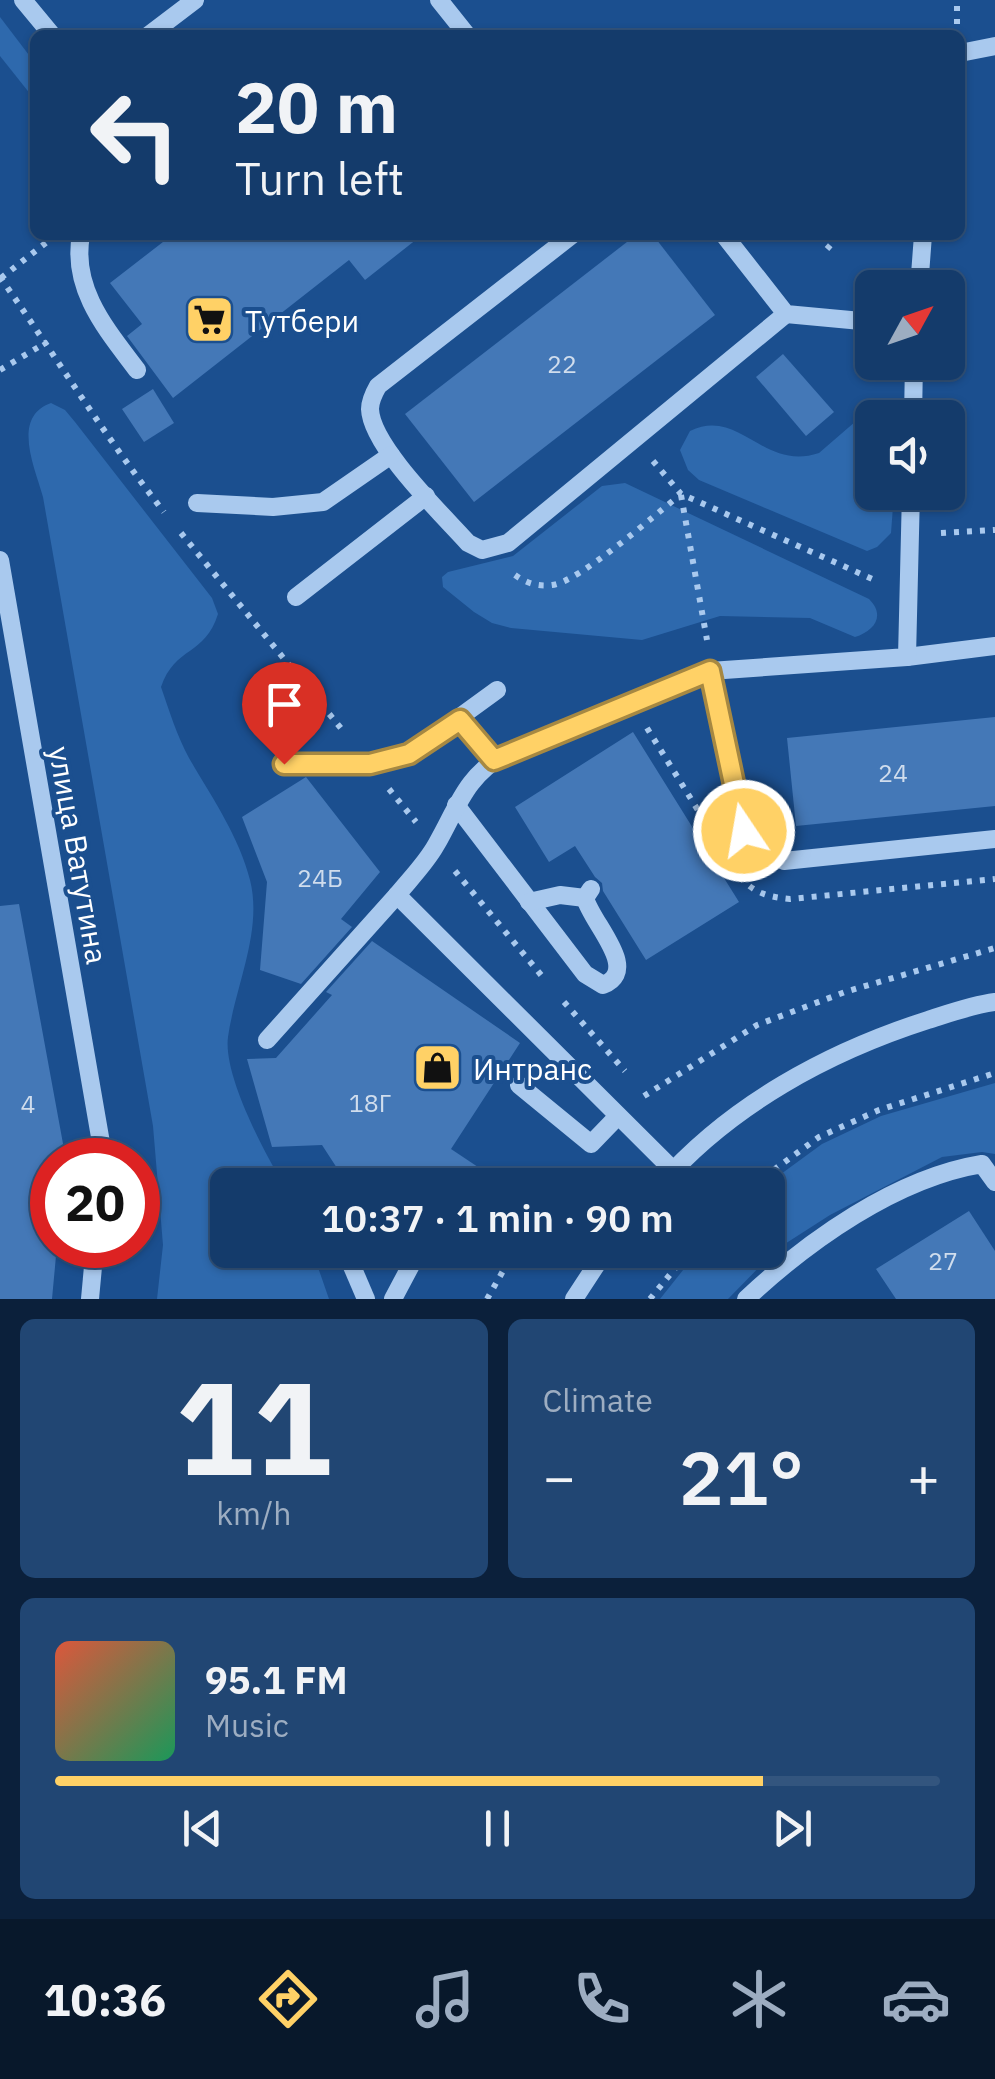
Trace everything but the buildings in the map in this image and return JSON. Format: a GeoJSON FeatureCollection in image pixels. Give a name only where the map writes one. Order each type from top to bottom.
{"type":"FeatureCollection","features":[{"type":"Feature","properties":{"kind":"street"},"geometry":{"type":"LineString","coordinates":[[24,0],[48,30]]}},
{"type":"Feature","properties":{"kind":"street"},"geometry":{"type":"LineString","coordinates":[[156,30],[195,0]]}},
{"type":"Feature","properties":{"kind":"street"},"geometry":{"type":"LineString","coordinates":[[439,0],[463,30]]}},
{"type":"Feature","properties":{"kind":"street"},"geometry":{"type":"LineString","coordinates":[[965,53],[995,46]]}},
{"type":"Feature","properties":{"kind":"street"},"geometry":{"type":"LineString","coordinates":[[80,240],[81,270],[92,310],[138,370]]}},
{"type":"Feature","properties":{"kind":"street"},"geometry":{"type":"LineString","coordinates":[[566,240],[378,386],[370,409],[374,427],[390,456],[468,543],[482,550],[508,542],[786,314],[855,320]]}},
{"type":"Feature","properties":{"kind":"street"},"geometry":{"type":"LineString","coordinates":[[728,240],[786,314]]}},
{"type":"Feature","properties":{"kind":"street"},"geometry":{"type":"LineString","coordinates":[[920,270],[923,240]]}},
{"type":"Feature","properties":{"kind":"street"},"geometry":{"type":"LineString","coordinates":[[197,503],[273,507],[324,502],[390,456]]}},
{"type":"Feature","properties":{"kind":"street"},"geometry":{"type":"LineString","coordinates":[[296,597],[426,496]]}},
{"type":"Feature","properties":{"kind":"street"},"geometry":{"type":"LineString","coordinates":[[908,657],[911,510]]}},
{"type":"Feature","properties":{"kind":"street","name":"улица Ватутина"},"geometry":{"type":"LineString","coordinates":[[0,560],[100,1138]]}},
{"type":"Feature","properties":{"kind":"street"},"geometry":{"type":"LineString","coordinates":[[267,1040],[397,895],[436,846],[464,789],[494,760],[710,671],[908,657],[995,646]]}},
{"type":"Feature","properties":{"kind":"street"},"geometry":{"type":"LineString","coordinates":[[710,671],[744,831],[761,850],[784,861],[995,838]]}},
{"type":"Feature","properties":{"kind":"street"},"geometry":{"type":"LineString","coordinates":[[284,764],[370,764],[409,754],[497,690]]}},
{"type":"Feature","properties":{"kind":"street"},"geometry":{"type":"LineString","coordinates":[[460,720],[494,760]]}},
{"type":"Feature","properties":{"kind":"street"},"geometry":{"type":"LineString","coordinates":[[456,804],[529,902],[585,974],[603,985],[615,980],[620,971],[618,960],[588,911],[588,893],[529,902]]}},
{"type":"Feature","properties":{"kind":"street"},"geometry":{"type":"LineString","coordinates":[[397,895],[671,1168]]}},
{"type":"Feature","properties":{"kind":"street"},"geometry":{"type":"LineString","coordinates":[[675,1168],[706,1139],[802,1072],[892,1032],[977,1004],[995,1002]]}},
{"type":"Feature","properties":{"kind":"street"},"geometry":{"type":"LineString","coordinates":[[520,1085],[592,1144],[618,1116]]}},
{"type":"Feature","properties":{"kind":"street"},"geometry":{"type":"LineString","coordinates":[[746,1299],[789,1258],[838,1226],[949,1169],[982,1164],[995,1182]]}},
{"type":"Feature","properties":{"kind":"street"},"geometry":{"type":"LineString","coordinates":[[90,1299],[93,1268]]}},
{"type":"Feature","properties":{"kind":"street"},"geometry":{"type":"LineString","coordinates":[[353,1268],[366,1299]]}},
{"type":"Feature","properties":{"kind":"street"},"geometry":{"type":"LineString","coordinates":[[393,1299],[410,1268]]}},
{"type":"Feature","properties":{"kind":"street"},"geometry":{"type":"LineString","coordinates":[[574,1299],[594,1268]]}},
{"type":"Feature","properties":{"kind":"path"},"geometry":{"type":"LineString","coordinates":[[49,240],[0,277],[96,421],[169,518]]}},
{"type":"Feature","properties":{"kind":"path"},"geometry":{"type":"LineString","coordinates":[[827,248],[835,240]]}},
{"type":"Feature","properties":{"kind":"path"},"geometry":{"type":"LineString","coordinates":[[0,370],[46,342]]}},
{"type":"Feature","properties":{"kind":"path"},"geometry":{"type":"LineString","coordinates":[[635,439],[681,494],[826,556],[909,598]]}},
{"type":"Feature","properties":{"kind":"path"},"geometry":{"type":"LineString","coordinates":[[482,550],[526,584],[555,586],[589,565],[681,494]]}},
{"type":"Feature","properties":{"kind":"path"},"geometry":{"type":"LineString","coordinates":[[681,494],[702,601]]}},
{"type":"Feature","properties":{"kind":"path"},"geometry":{"type":"LineString","coordinates":[[178,529],[336,722]]}},
{"type":"Feature","properties":{"kind":"path"},"geometry":{"type":"LineString","coordinates":[[910,534],[995,530]]}},
{"type":"Feature","properties":{"kind":"path"},"geometry":{"type":"LineString","coordinates":[[436,846],[496,925],[645,1095],[757,1025],[845,992],[995,948]]}},
{"type":"Feature","properties":{"kind":"path"},"geometry":{"type":"LineString","coordinates":[[776,1168],[819,1137],[879,1110],[995,1073]]}},
{"type":"Feature","properties":{"kind":"path"},"geometry":{"type":"LineString","coordinates":[[486,1299],[504,1268]]}},
{"type":"Feature","properties":{"kind":"path"},"geometry":{"type":"LineString","coordinates":[[650,1299],[675,1268]]}},
{"type":"Feature","properties":{"kind":"shaded area"},"geometry":{"type":"Polygon","coordinates":[[[0,17],[30,56],[30,94],[0,56],[0,17]]]}},
{"type":"Feature","properties":{"kind":"shaded area"},"geometry":{"type":"Polygon","coordinates":[[[51,403],[65,410],[212,598],[218,614],[206,637],[174,664],[161,687],[185,750],[224,817],[250,880],[251,939],[231,1018],[228,1053],[238,1092],[274,1168],[210,1168],[210,1268],[318,1268],[329,1299],[157,1299],[163,1245],[160,1138],[154,1138],[43,497],[31,458],[29,431],[39,410],[51,403]]]}},
{"type":"Feature","properties":{"kind":"shaded area"},"geometry":{"type":"Polygon","coordinates":[[[855,422],[855,510],[893,510],[891,533],[877,547],[867,551],[699,480],[688,470],[680,450],[690,431],[708,426],[738,432],[782,454],[799,457],[819,453],[855,422]]]}},
{"type":"Feature","properties":{"kind":"shaded area"},"geometry":{"type":"Polygon","coordinates":[[[625,483],[869,599],[877,611],[876,622],[855,637],[810,618],[720,616],[642,640],[492,623],[443,587],[442,577],[448,572],[513,556],[602,486],[625,483]]]}},
{"type":"Feature","properties":{"kind":"shaded area"},"geometry":{"type":"Polygon","coordinates":[[[995,1083],[995,1154],[942,1157],[830,1215],[785,1244],[785,1171],[822,1144],[881,1116],[995,1083]]]}},
{"type":"Feature","properties":{"kind":"shaded area"},"geometry":{"type":"Polygon","coordinates":[[[685,1268],[758,1268],[728,1299],[660,1299],[685,1268]]]}},
{"type":"Feature","properties":{"kind":"place","name":"Тутбери"},"geometry":{"type":"Point","coordinates":[210,320]}},
{"type":"Feature","properties":{"kind":"place","name":"Интранс"},"geometry":{"type":"Point","coordinates":[438,1068]}},
{"type":"Feature","properties":{"kind":"route"},"geometry":{"type":"LineString","coordinates":[[284,764],[370,764],[409,754],[460,720],[494,760],[710,671],[744,831]]}}]}
